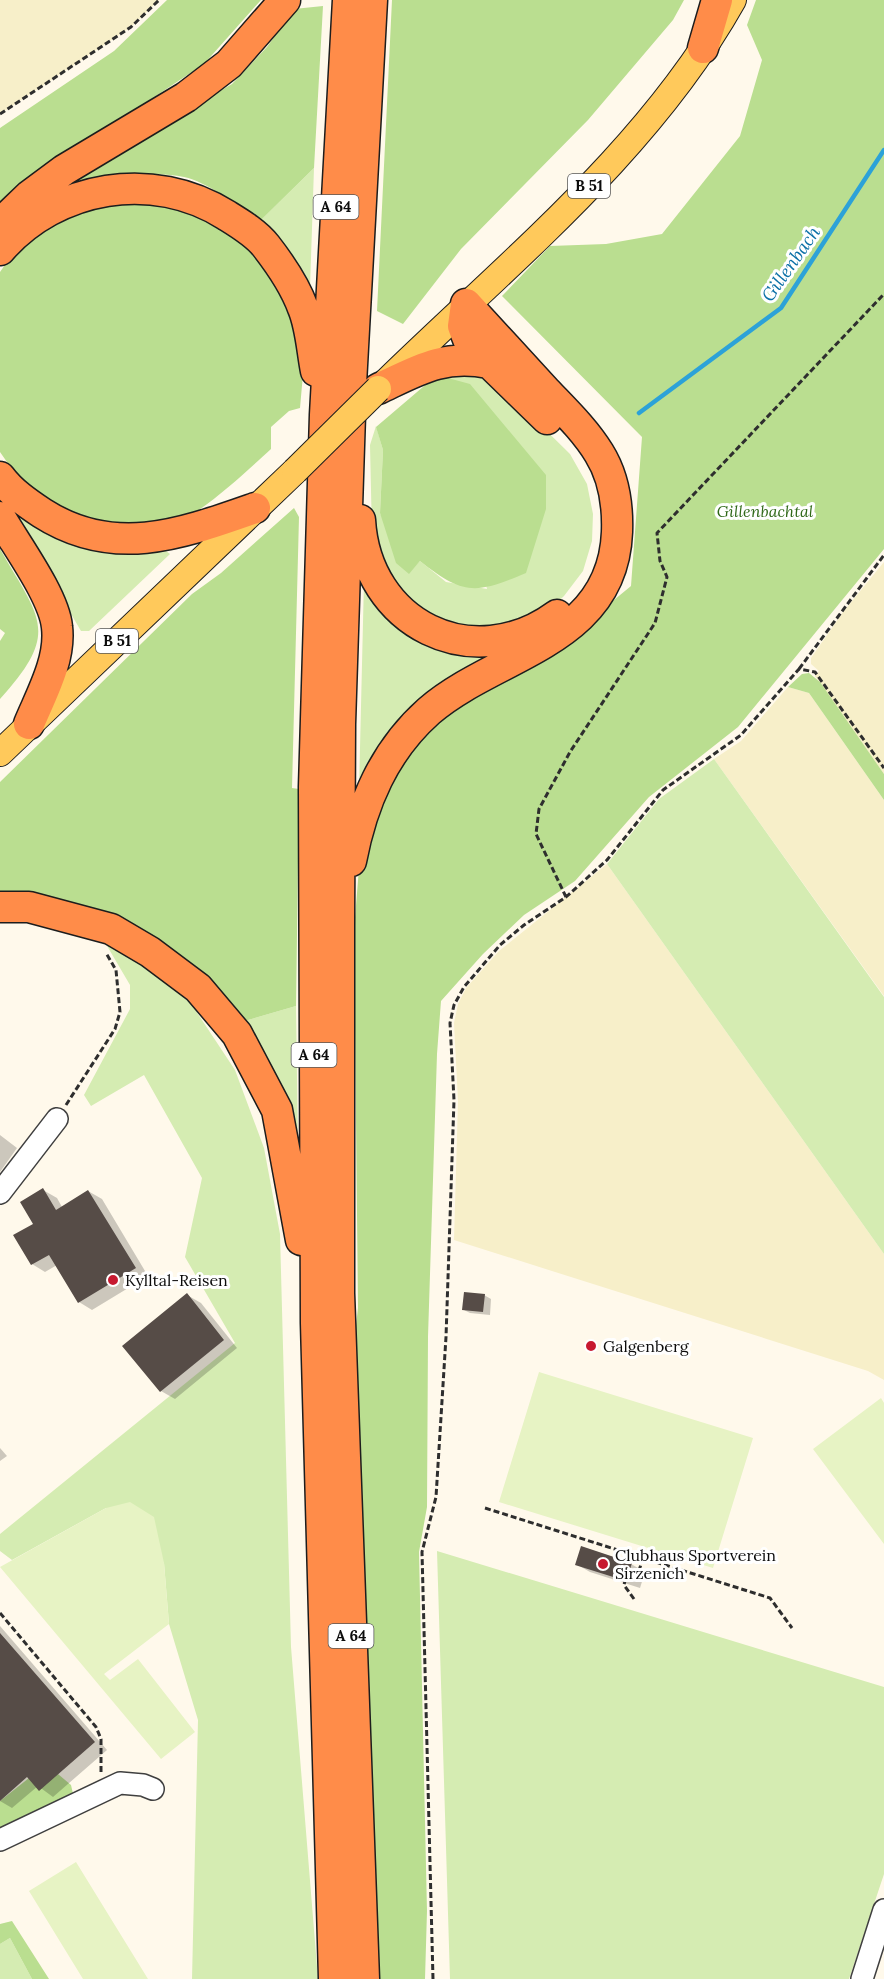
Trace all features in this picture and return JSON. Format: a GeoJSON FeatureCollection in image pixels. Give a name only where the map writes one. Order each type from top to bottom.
{"type":"FeatureCollection","features":[{"type":"Feature","properties":{"kind":"highway"},"geometry":{"type":"LineString","coordinates":[[0,224],[29,196],[64,170],[186,97],[230,64],[285,0]]}},
{"type":"Feature","properties":{"kind":"highway","name":"A 64"},"geometry":{"type":"LineString","coordinates":[[334,1979],[316,1323],[314,787],[325,415],[348,0]]}},
{"type":"Feature","properties":{"kind":"highway","name":"A 64"},"geometry":{"type":"LineString","coordinates":[[364,1979],[339,1293],[339,926],[340,724],[365,386],[372,0]]}},
{"type":"Feature","properties":{"kind":"highway"},"geometry":{"type":"LineString","coordinates":[[703,48],[717,0]]}},
{"type":"Feature","properties":{"kind":"highway"},"geometry":{"type":"LineString","coordinates":[[0,250],[13,235],[46,211],[79,197],[117,188],[154,188],[186,195],[211,205],[264,243],[285,273],[304,309],[325,415]]}},
{"type":"Feature","properties":{"kind":"highway"},"geometry":{"type":"LineString","coordinates":[[466,304],[463,326],[466,339],[574,447],[595,488],[600,524],[598,546],[590,570],[566,608],[534,629],[492,640],[467,640],[433,632],[396,609],[376,582],[361,538],[365,386],[442,361],[464,359],[489,363]]}},
{"type":"Feature","properties":{"kind":"highway"},"geometry":{"type":"LineString","coordinates":[[339,926],[358,826],[369,794],[390,756],[413,728],[443,700],[539,648],[575,621],[601,587],[616,548],[618,520],[615,491],[600,454],[583,430],[466,304]]}},
{"type":"Feature","properties":{"kind":"highway"},"geometry":{"type":"LineString","coordinates":[[0,477],[24,501],[53,520],[81,532],[129,540],[166,536],[255,508]]}},
{"type":"Feature","properties":{"kind":"highway"},"geometry":{"type":"LineString","coordinates":[[0,517],[53,609],[58,628],[52,666],[29,724]]}},
{"type":"Feature","properties":{"kind":"highway"},"geometry":{"type":"LineString","coordinates":[[0,907],[29,907],[111,929],[150,952],[198,988],[237,1034],[277,1110],[316,1323]]}},
{"type":"Feature","properties":{"kind":"main road","name":"B 51"},"geometry":{"type":"LineString","coordinates":[[0,753],[294,471],[365,386],[466,304],[567,208],[658,111],[703,48],[733,0]]}},
{"type":"Feature","properties":{"kind":"street"},"geometry":{"type":"LineString","coordinates":[[0,1193],[57,1119]]}},
{"type":"Feature","properties":{"kind":"street"},"geometry":{"type":"LineString","coordinates":[[0,1840],[100,1790],[120,1783],[143,1785],[153,1789]]}},
{"type":"Feature","properties":{"kind":"street"},"geometry":{"type":"LineString","coordinates":[[862,1979],[884,1910]]}},
{"type":"Feature","properties":{"kind":"path"},"geometry":{"type":"LineString","coordinates":[[0,114],[131,27],[159,0]]}},
{"type":"Feature","properties":{"kind":"path"},"geometry":{"type":"LineString","coordinates":[[566,897],[536,834],[539,809],[570,752],[655,623],[667,578],[660,561],[657,533],[884,294]]}},
{"type":"Feature","properties":{"kind":"path"},"geometry":{"type":"LineString","coordinates":[[433,1979],[422,1552],[436,1497],[446,1337],[454,1100],[450,1023],[454,1005],[464,987],[500,945],[524,925],[566,897],[607,860],[663,790],[741,735],[799,669],[884,555]]}},
{"type":"Feature","properties":{"kind":"path"},"geometry":{"type":"LineString","coordinates":[[799,669],[815,672],[884,768]]}},
{"type":"Feature","properties":{"kind":"path"},"geometry":{"type":"LineString","coordinates":[[57,1119],[115,1029],[120,1012],[116,970],[104,951]]}},
{"type":"Feature","properties":{"kind":"path"},"geometry":{"type":"LineString","coordinates":[[485,1508],[770,1598],[792,1628]]}},
{"type":"Feature","properties":{"kind":"path"},"geometry":{"type":"LineString","coordinates":[[634,1599],[624,1585],[626,1577],[636,1580],[643,1558]]}},
{"type":"Feature","properties":{"kind":"path"},"geometry":{"type":"LineString","coordinates":[[0,1613],[96,1727],[101,1739],[100,1790]]}},
{"type":"Feature","properties":{"kind":"shaded area"},"geometry":{"type":"Polygon","coordinates":[[[0,0],[159,0],[131,27],[0,114],[0,0]]]}},
{"type":"Feature","properties":{"kind":"shaded area"},"geometry":{"type":"Polygon","coordinates":[[[884,562],[884,774],[815,676],[819,671],[811,664],[811,658],[843,612],[884,562]]]}},
{"type":"Feature","properties":{"kind":"shaded area"},"geometry":{"type":"Polygon","coordinates":[[[788,687],[809,693],[884,800],[884,996],[714,759],[741,741],[788,687]]]}},
{"type":"Feature","properties":{"kind":"shaded area"},"geometry":{"type":"Polygon","coordinates":[[[607,864],[884,1254],[884,1380],[868,1371],[454,1240],[458,1101],[454,1023],[458,1004],[466,988],[499,951],[607,864]]]}},
{"type":"Feature","properties":{"kind":"green space"},"geometry":{"type":"Polygon","coordinates":[[[167,0],[261,0],[204,64],[109,127],[0,205],[0,128],[114,51],[167,0]]]}},
{"type":"Feature","properties":{"kind":"green space"},"geometry":{"type":"Polygon","coordinates":[[[392,0],[684,0],[673,20],[588,120],[461,249],[403,324],[377,311],[392,0]]]}},
{"type":"Feature","properties":{"kind":"green space","name":"Gillenbachtal"},"geometry":{"type":"Polygon","coordinates":[[[756,0],[884,0],[884,549],[738,727],[649,797],[575,881],[524,915],[483,954],[441,1001],[437,1054],[428,1337],[427,1507],[419,1552],[427,1911],[425,1979],[377,1979],[354,1343],[358,1308],[354,930],[360,856],[391,771],[420,731],[467,695],[547,655],[631,586],[642,437],[502,296],[550,246],[606,244],[662,234],[740,136],[762,60],[747,25],[756,0]]]}},
{"type":"Feature","properties":{"kind":"green space"},"geometry":{"type":"Polygon","coordinates":[[[323,6],[314,168],[260,221],[213,189],[184,177],[142,175],[73,187],[68,181],[232,84],[267,47],[294,9],[323,6]]]}},
{"type":"Feature","properties":{"kind":"green space"},"geometry":{"type":"Polygon","coordinates":[[[314,168],[310,288],[260,221],[314,168]]]}},
{"type":"Feature","properties":{"kind":"green space"},"geometry":{"type":"Polygon","coordinates":[[[127,197],[222,219],[289,294],[303,374],[300,408],[289,411],[271,427],[271,449],[216,497],[181,521],[174,523],[127,524],[84,517],[46,499],[29,486],[0,452],[0,272],[9,259],[53,221],[127,197]]]}},
{"type":"Feature","properties":{"kind":"green space"},"geometry":{"type":"Polygon","coordinates":[[[437,375],[490,375],[570,454],[587,484],[593,514],[592,541],[583,571],[564,596],[542,617],[514,631],[448,630],[394,593],[372,535],[370,445],[376,426],[383,450],[380,513],[409,573],[420,561],[446,582],[487,589],[437,375]]]}},
{"type":"Feature","properties":{"kind":"green space"},"geometry":{"type":"Polygon","coordinates":[[[437,375],[470,384],[546,475],[546,509],[526,573],[495,585],[482,588],[460,586],[448,581],[420,561],[409,574],[396,563],[380,513],[383,450],[376,427],[437,375]]]}},
{"type":"Feature","properties":{"kind":"green space"},"geometry":{"type":"Polygon","coordinates":[[[7,505],[105,549],[144,553],[166,551],[170,554],[89,631],[81,631],[7,505]]]}},
{"type":"Feature","properties":{"kind":"green space"},"geometry":{"type":"Polygon","coordinates":[[[294,508],[299,517],[292,788],[299,789],[296,1006],[241,1022],[212,989],[0,895],[0,782],[192,594],[221,573],[294,508]]]}},
{"type":"Feature","properties":{"kind":"green space"},"geometry":{"type":"Polygon","coordinates":[[[0,549],[34,610],[38,625],[37,641],[31,657],[0,699],[0,641],[5,633],[0,629],[0,549]]]}},
{"type":"Feature","properties":{"kind":"green space"},"geometry":{"type":"Polygon","coordinates":[[[364,580],[388,610],[519,643],[359,791],[364,580]]]}},
{"type":"Feature","properties":{"kind":"green space"},"geometry":{"type":"Polygon","coordinates":[[[809,673],[820,682],[884,774],[884,800],[809,693],[788,687],[802,674],[809,673]]]}},
{"type":"Feature","properties":{"kind":"green space"},"geometry":{"type":"Polygon","coordinates":[[[714,759],[884,997],[884,1254],[607,864],[659,799],[714,759]]]}},
{"type":"Feature","properties":{"kind":"green space"},"geometry":{"type":"Polygon","coordinates":[[[103,939],[152,968],[192,1005],[235,1070],[264,1148],[280,1234],[291,1647],[318,1979],[192,1979],[198,1720],[169,1624],[164,1563],[106,1508],[12,1560],[0,1551],[0,1534],[235,1343],[185,1257],[202,1178],[144,1075],[91,1106],[84,1095],[130,1009],[130,985],[103,939]]]}},
{"type":"Feature","properties":{"kind":"green space"},"geometry":{"type":"Polygon","coordinates":[[[296,1006],[298,1149],[241,1022],[296,1006]]]}},
{"type":"Feature","properties":{"kind":"green space"},"geometry":{"type":"Polygon","coordinates":[[[539,1372],[753,1438],[713,1568],[499,1502],[539,1372]]]}},
{"type":"Feature","properties":{"kind":"green space"},"geometry":{"type":"Polygon","coordinates":[[[881,1398],[884,1403],[884,1544],[813,1449],[881,1398]]]}},
{"type":"Feature","properties":{"kind":"green space"},"geometry":{"type":"Polygon","coordinates":[[[130,1502],[154,1517],[164,1563],[169,1624],[104,1674],[110,1680],[138,1659],[195,1732],[161,1759],[0,1567],[106,1508],[130,1502]]]}},
{"type":"Feature","properties":{"kind":"green space"},"geometry":{"type":"Polygon","coordinates":[[[437,1551],[884,1687],[884,1874],[849,1979],[450,1979],[437,1551]]]}},
{"type":"Feature","properties":{"kind":"green space"},"geometry":{"type":"Polygon","coordinates":[[[58,1774],[71,1785],[74,1798],[0,1833],[0,1801],[29,1778],[58,1774]]]}},
{"type":"Feature","properties":{"kind":"green space"},"geometry":{"type":"Polygon","coordinates":[[[76,1862],[148,1979],[83,1979],[29,1891],[76,1862]]]}},
{"type":"Feature","properties":{"kind":"green space"},"geometry":{"type":"Polygon","coordinates":[[[12,1921],[49,1979],[32,1979],[10,1938],[0,1944],[0,1924],[12,1921]]]}},
{"type":"Feature","properties":{"kind":"green space"},"geometry":{"type":"Polygon","coordinates":[[[10,1938],[32,1979],[0,1979],[0,1944],[10,1938]]]}},
{"type":"Feature","properties":{"kind":"building"},"geometry":{"type":"Polygon","coordinates":[[[43,1188],[56,1210],[88,1190],[136,1268],[78,1303],[49,1255],[31,1265],[13,1235],[33,1224],[20,1202],[43,1188]]]}},
{"type":"Feature","properties":{"kind":"building"},"geometry":{"type":"Polygon","coordinates":[[[464,1292],[485,1294],[483,1312],[462,1310],[464,1292]]]}},
{"type":"Feature","properties":{"kind":"building"},"geometry":{"type":"Polygon","coordinates":[[[187,1293],[224,1340],[160,1392],[122,1346],[187,1293]]]}},
{"type":"Feature","properties":{"kind":"building","name":"Clubhaus Sportverein Sirzenich"},"geometry":{"type":"Polygon","coordinates":[[[581,1546],[632,1563],[626,1581],[575,1565],[581,1546]]]}},
{"type":"Feature","properties":{"kind":"building"},"geometry":{"type":"Polygon","coordinates":[[[0,1633],[95,1742],[39,1791],[27,1777],[0,1801],[0,1633]]]}},
{"type":"Feature","properties":{"kind":"waterway","name":"Gillenbach"},"geometry":{"type":"LineString","coordinates":[[639,413],[781,308],[884,150]]}},
{"type":"Feature","properties":{"kind":"place","name":"Kylltal-Reisen"},"geometry":{"type":"Point","coordinates":[113,1280]}},
{"type":"Feature","properties":{"kind":"place","name":"Galgenberg"},"geometry":{"type":"Point","coordinates":[591,1346]}},
{"type":"Feature","properties":{"kind":"place","name":"Clubhaus Sportverein Sirzenich"},"geometry":{"type":"Point","coordinates":[603,1564]}}]}
